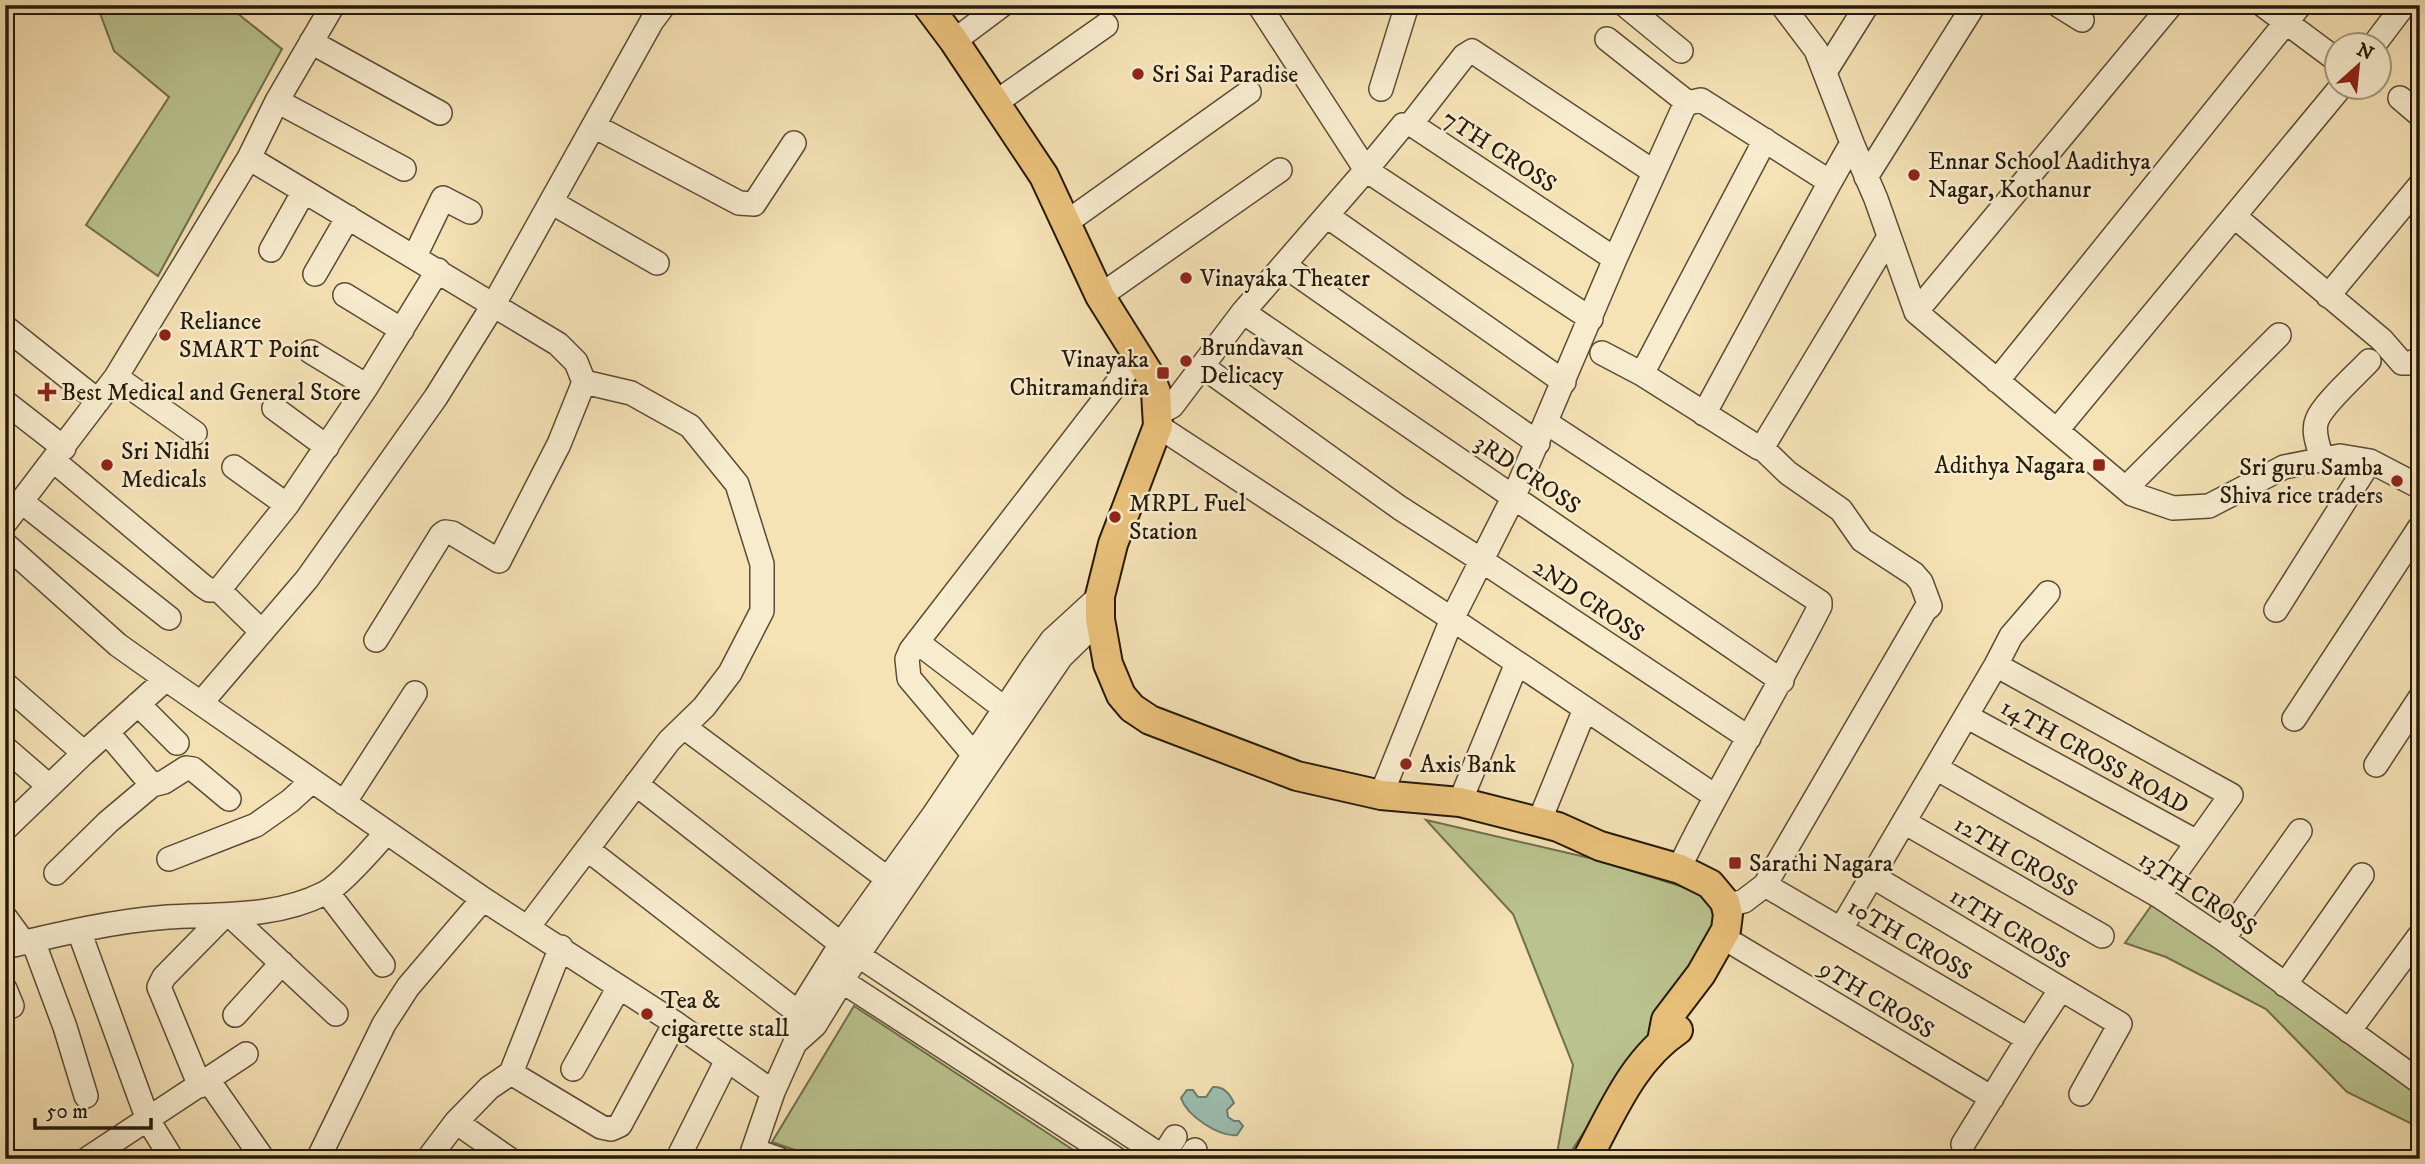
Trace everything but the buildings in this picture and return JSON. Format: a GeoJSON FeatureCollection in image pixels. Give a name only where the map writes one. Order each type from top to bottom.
{"type":"FeatureCollection","features":[{"type":"Feature","properties":{"kind":"main road"},"geometry":{"type":"LineString","coordinates":[[927,5],[1044,176],[1100,296],[1149,374],[1156,392],[1159,419],[1113,544],[1100,608],[1108,664],[1121,695],[1132,708],[1150,720],[1297,776],[1381,795],[1460,802],[1549,825],[1600,846],[1680,869],[1745,897]]}},
{"type":"Feature","properties":{"kind":"main road"},"geometry":{"type":"LineString","coordinates":[[1549,825],[1604,831],[1685,856],[1712,867],[1745,897],[1743,932],[1736,945],[1679,1030],[1662,1041],[1632,1077],[1587,1159]]}},
{"type":"Feature","properties":{"kind":"main road"},"geometry":{"type":"LineString","coordinates":[[1662,1041],[1666,1020],[1700,974],[1726,930],[1728,914],[1745,897]]}},
{"type":"Feature","properties":{"kind":"street"},"geometry":{"type":"LineString","coordinates":[[5,523],[116,377],[249,158],[277,102],[333,5]]}},
{"type":"Feature","properties":{"kind":"street"},"geometry":{"type":"LineString","coordinates":[[201,703],[307,579],[436,397],[494,304],[652,21],[664,5]]}},
{"type":"Feature","properties":{"kind":"street"},"geometry":{"type":"LineString","coordinates":[[954,41],[1002,5]]}},
{"type":"Feature","properties":{"kind":"street"},"geometry":{"type":"LineString","coordinates":[[1259,5],[1366,170],[1591,318]]}},
{"type":"Feature","properties":{"kind":"street"},"geometry":{"type":"LineString","coordinates":[[1381,89],[1407,5]]}},
{"type":"Feature","properties":{"kind":"street"},"geometry":{"type":"LineString","coordinates":[[1625,5],[1681,51]]}},
{"type":"Feature","properties":{"kind":"street"},"geometry":{"type":"LineString","coordinates":[[1782,5],[1816,50],[1916,312],[2132,494],[2173,508],[2209,506],[2284,467],[2340,456],[2370,461],[2420,487]]}},
{"type":"Feature","properties":{"kind":"street"},"geometry":{"type":"LineString","coordinates":[[1825,72],[1867,5]]}},
{"type":"Feature","properties":{"kind":"street"},"geometry":{"type":"LineString","coordinates":[[1866,177],[1974,5]]}},
{"type":"Feature","properties":{"kind":"street"},"geometry":{"type":"LineString","coordinates":[[2058,5],[2081,20]]}},
{"type":"Feature","properties":{"kind":"street"},"geometry":{"type":"LineString","coordinates":[[1916,312],[2171,5]]}},
{"type":"Feature","properties":{"kind":"street"},"geometry":{"type":"LineString","coordinates":[[2263,5],[2294,13],[2324,46]]}},
{"type":"Feature","properties":{"kind":"street"},"geometry":{"type":"LineString","coordinates":[[2384,32],[2404,5]]}},
{"type":"Feature","properties":{"kind":"street"},"geometry":{"type":"LineString","coordinates":[[1997,381],[2294,13]]}},
{"type":"Feature","properties":{"kind":"street"},"geometry":{"type":"LineString","coordinates":[[995,103],[1106,25]]}},
{"type":"Feature","properties":{"kind":"street"},"geometry":{"type":"LineString","coordinates":[[1607,39],[1688,103]]}},
{"type":"Feature","properties":{"kind":"street"},"geometry":{"type":"LineString","coordinates":[[311,42],[440,113]]}},
{"type":"Feature","properties":{"kind":"street"},"geometry":{"type":"LineString","coordinates":[[1410,124],[1464,56],[1472,51],[1654,172]]}},
{"type":"Feature","properties":{"kind":"street"},"geometry":{"type":"LineString","coordinates":[[1067,222],[1249,92]]}},
{"type":"Feature","properties":{"kind":"street"},"geometry":{"type":"LineString","coordinates":[[2400,98],[2420,115]]}},
{"type":"Feature","properties":{"kind":"street"},"geometry":{"type":"LineString","coordinates":[[1381,795],[1452,619],[1514,496],[1615,259],[1683,109],[1688,103],[1701,100],[1830,182]]}},
{"type":"Feature","properties":{"kind":"street"},"geometry":{"type":"LineString","coordinates":[[277,102],[404,169]]}},
{"type":"Feature","properties":{"kind":"street"},"geometry":{"type":"LineString","coordinates":[[2057,430],[2328,102]]}},
{"type":"Feature","properties":{"kind":"street","name":"7TH CROSS"},"geometry":{"type":"LineString","coordinates":[[1159,419],[1172,407],[1243,312],[1285,267],[1404,125],[1410,124],[1615,259]]}},
{"type":"Feature","properties":{"kind":"street"},"geometry":{"type":"LineString","coordinates":[[594,126],[739,203],[754,204],[793,143]]}},
{"type":"Feature","properties":{"kind":"street"},"geometry":{"type":"LineString","coordinates":[[1642,374],[1765,140]]}},
{"type":"Feature","properties":{"kind":"street"},"geometry":{"type":"LineString","coordinates":[[1703,414],[1852,143]]}},
{"type":"Feature","properties":{"kind":"street"},"geometry":{"type":"LineString","coordinates":[[249,158],[558,344],[576,362],[584,382],[559,444],[499,561],[452,533],[440,535],[376,640]]}},
{"type":"Feature","properties":{"kind":"street"},"geometry":{"type":"LineString","coordinates":[[1100,296],[1280,170]]}},
{"type":"Feature","properties":{"kind":"street"},"geometry":{"type":"LineString","coordinates":[[2328,296],[2420,184]]}},
{"type":"Feature","properties":{"kind":"street"},"geometry":{"type":"LineString","coordinates":[[271,250],[304,191]]}},
{"type":"Feature","properties":{"kind":"street"},"geometry":{"type":"LineString","coordinates":[[415,256],[443,198],[470,212]]}},
{"type":"Feature","properties":{"kind":"street"},"geometry":{"type":"LineString","coordinates":[[551,202],[657,264]]}},
{"type":"Feature","properties":{"kind":"street"},"geometry":{"type":"LineString","coordinates":[[1327,216],[1564,382]]}},
{"type":"Feature","properties":{"kind":"street"},"geometry":{"type":"LineString","coordinates":[[2234,216],[2382,340],[2402,363],[2411,363],[2420,358]]}},
{"type":"Feature","properties":{"kind":"street"},"geometry":{"type":"LineString","coordinates":[[315,274],[348,217]]}},
{"type":"Feature","properties":{"kind":"street"},"geometry":{"type":"LineString","coordinates":[[1762,448],[1889,237]]}},
{"type":"Feature","properties":{"kind":"street"},"geometry":{"type":"LineString","coordinates":[[1285,267],[1542,433],[1818,599],[1820,606],[1782,681],[1715,796],[1685,856]]}},
{"type":"Feature","properties":{"kind":"street"},"geometry":{"type":"LineString","coordinates":[[219,590],[287,505],[327,447],[368,387],[438,270]]}},
{"type":"Feature","properties":{"kind":"street"},"geometry":{"type":"LineString","coordinates":[[345,295],[401,330]]}},
{"type":"Feature","properties":{"kind":"street","name":"3RD CROSS"},"geometry":{"type":"LineString","coordinates":[[1243,312],[1782,681]]}},
{"type":"Feature","properties":{"kind":"street"},"geometry":{"type":"LineString","coordinates":[[5,327],[98,401]]}},
{"type":"Feature","properties":{"kind":"street"},"geometry":{"type":"LineString","coordinates":[[2126,488],[2279,335]]}},
{"type":"Feature","properties":{"kind":"street"},"geometry":{"type":"LineString","coordinates":[[312,352],[368,387]]}},
{"type":"Feature","properties":{"kind":"street"},"geometry":{"type":"LineString","coordinates":[[1602,353],[1642,374],[1762,448],[1788,474],[1841,510],[1862,540],[1914,574],[1921,582],[1930,606],[1745,897]]}},
{"type":"Feature","properties":{"kind":"street"},"geometry":{"type":"LineString","coordinates":[[974,755],[909,678],[907,659],[917,642],[1138,356]]}},
{"type":"Feature","properties":{"kind":"street"},"geometry":{"type":"LineString","coordinates":[[2322,458],[2316,437],[2316,421],[2369,361]]}},
{"type":"Feature","properties":{"kind":"street","name":"2ND CROSS"},"geometry":{"type":"LineString","coordinates":[[1202,366],[1400,508],[1749,738]]}},
{"type":"Feature","properties":{"kind":"street"},"geometry":{"type":"LineString","coordinates":[[116,377],[195,433]]}},
{"type":"Feature","properties":{"kind":"street"},"geometry":{"type":"LineString","coordinates":[[528,927],[668,741],[704,707],[730,673],[762,611],[762,564],[737,484],[690,426],[631,393],[584,382]]}},
{"type":"Feature","properties":{"kind":"street"},"geometry":{"type":"LineString","coordinates":[[5,402],[203,586],[209,590],[219,590],[262,632]]}},
{"type":"Feature","properties":{"kind":"street"},"geometry":{"type":"LineString","coordinates":[[274,408],[327,447]]}},
{"type":"Feature","properties":{"kind":"street"},"geometry":{"type":"LineString","coordinates":[[1159,419],[1715,796]]}},
{"type":"Feature","properties":{"kind":"street"},"geometry":{"type":"LineString","coordinates":[[2276,610],[2370,461]]}},
{"type":"Feature","properties":{"kind":"street"},"geometry":{"type":"LineString","coordinates":[[234,467],[287,505]]}},
{"type":"Feature","properties":{"kind":"street"},"geometry":{"type":"LineString","coordinates":[[22,502],[169,618]]}},
{"type":"Feature","properties":{"kind":"street"},"geometry":{"type":"LineString","coordinates":[[2294,719],[2420,527]]}},
{"type":"Feature","properties":{"kind":"street"},"geometry":{"type":"LineString","coordinates":[[5,544],[118,645],[386,833],[675,1023],[773,1092]]}},
{"type":"Feature","properties":{"kind":"street"},"geometry":{"type":"LineString","coordinates":[[1841,929],[2011,636],[2048,593]]}},
{"type":"Feature","properties":{"kind":"street"},"geometry":{"type":"LineString","coordinates":[[779,1159],[751,1154],[773,1092],[806,1019],[888,879],[1052,640],[1100,608]]}},
{"type":"Feature","properties":{"kind":"street"},"geometry":{"type":"LineString","coordinates":[[849,949],[1100,608]]}},
{"type":"Feature","properties":{"kind":"street"},"geometry":{"type":"LineString","coordinates":[[917,642],[1005,709]]}},
{"type":"Feature","properties":{"kind":"street"},"geometry":{"type":"LineString","coordinates":[[1460,802],[1517,663]]}},
{"type":"Feature","properties":{"kind":"street"},"geometry":{"type":"LineString","coordinates":[[1996,665],[2231,795],[2159,896]]}},
{"type":"Feature","properties":{"kind":"street"},"geometry":{"type":"LineString","coordinates":[[9,819],[166,679]]}},
{"type":"Feature","properties":{"kind":"street"},"geometry":{"type":"LineString","coordinates":[[5,684],[84,753]]}},
{"type":"Feature","properties":{"kind":"street"},"geometry":{"type":"LineString","coordinates":[[344,803],[415,693]]}},
{"type":"Feature","properties":{"kind":"street"},"geometry":{"type":"LineString","coordinates":[[2376,765],[2420,698]]}},
{"type":"Feature","properties":{"kind":"street"},"geometry":{"type":"LineString","coordinates":[[138,705],[177,743]]}},
{"type":"Feature","properties":{"kind":"street"},"geometry":{"type":"LineString","coordinates":[[1549,825],[1584,709]]}},
{"type":"Feature","properties":{"kind":"street","name":"14TH CROSS ROAD"},"geometry":{"type":"LineString","coordinates":[[1966,716],[2197,842]]}},
{"type":"Feature","properties":{"kind":"street"},"geometry":{"type":"LineString","coordinates":[[684,727],[888,879]]}},
{"type":"Feature","properties":{"kind":"street"},"geometry":{"type":"LineString","coordinates":[[107,732],[152,785]]}},
{"type":"Feature","properties":{"kind":"street"},"geometry":{"type":"LineString","coordinates":[[5,748],[49,786]]}},
{"type":"Feature","properties":{"kind":"street"},"geometry":{"type":"LineString","coordinates":[[56,873],[108,822],[152,785],[164,782],[186,768],[193,769],[229,799]]}},
{"type":"Feature","properties":{"kind":"street","name":"13TH CROSS"},"geometry":{"type":"LineString","coordinates":[[1936,768],[2159,896],[2349,1031],[2418,1075]]}},
{"type":"Feature","properties":{"kind":"street"},"geometry":{"type":"LineString","coordinates":[[169,859],[256,825],[290,801],[313,780]]}},
{"type":"Feature","properties":{"kind":"street"},"geometry":{"type":"LineString","coordinates":[[636,784],[849,949],[1163,1158],[1175,1137]]}},
{"type":"Feature","properties":{"kind":"street","name":"12TH CROSS"},"geometry":{"type":"LineString","coordinates":[[1904,822],[2102,936]]}},
{"type":"Feature","properties":{"kind":"street"},"geometry":{"type":"LineString","coordinates":[[2223,939],[2300,831]]}},
{"type":"Feature","properties":{"kind":"street"},"geometry":{"type":"LineString","coordinates":[[21,944],[116,923],[168,917],[228,916],[285,907],[327,892],[367,855],[386,833]]}},
{"type":"Feature","properties":{"kind":"street"},"geometry":{"type":"LineString","coordinates":[[587,849],[806,1019]]}},
{"type":"Feature","properties":{"kind":"street"},"geometry":{"type":"LineString","coordinates":[[2285,985],[2362,875]]}},
{"type":"Feature","properties":{"kind":"street","name":"11TH CROSS"},"geometry":{"type":"LineString","coordinates":[[1872,876],[2120,1024],[2081,1094]]}},
{"type":"Feature","properties":{"kind":"street"},"geometry":{"type":"LineString","coordinates":[[327,892],[383,965]]}},
{"type":"Feature","properties":{"kind":"street","name":"10TH CROSS"},"geometry":{"type":"LineString","coordinates":[[1745,897],[1841,929],[2028,1039]]}},
{"type":"Feature","properties":{"kind":"street"},"geometry":{"type":"LineString","coordinates":[[318,1159],[384,1024],[408,987],[483,899]]}},
{"type":"Feature","properties":{"kind":"street"},"geometry":{"type":"LineString","coordinates":[[228,916],[336,1014]]}},
{"type":"Feature","properties":{"kind":"street"},"geometry":{"type":"LineString","coordinates":[[228,916],[164,977],[159,988],[204,1083],[263,1159]]}},
{"type":"Feature","properties":{"kind":"street"},"geometry":{"type":"LineString","coordinates":[[5,917],[65,1027],[86,1097]]}},
{"type":"Feature","properties":{"kind":"street"},"geometry":{"type":"LineString","coordinates":[[79,931],[148,1120],[172,1159]]}},
{"type":"Feature","properties":{"kind":"street"},"geometry":{"type":"LineString","coordinates":[[2349,1031],[2420,935]]}},
{"type":"Feature","properties":{"kind":"street","name":"9TH CROSS"},"geometry":{"type":"LineString","coordinates":[[1736,945],[1992,1098]]}},
{"type":"Feature","properties":{"kind":"street"},"geometry":{"type":"LineString","coordinates":[[428,1159],[456,1122],[489,1088],[510,1073],[561,947]]}},
{"type":"Feature","properties":{"kind":"street"},"geometry":{"type":"LineString","coordinates":[[235,1015],[282,963]]}},
{"type":"Feature","properties":{"kind":"street"},"geometry":{"type":"LineString","coordinates":[[833,975],[1116,1159]]}},
{"type":"Feature","properties":{"kind":"street"},"geometry":{"type":"LineString","coordinates":[[573,1069],[619,986]]}},
{"type":"Feature","properties":{"kind":"street"},"geometry":{"type":"LineString","coordinates":[[1963,1144],[2062,989]]}},
{"type":"Feature","properties":{"kind":"street"},"geometry":{"type":"LineString","coordinates":[[510,1073],[601,1127],[611,1129],[620,1125],[675,1023]]}},
{"type":"Feature","properties":{"kind":"street"},"geometry":{"type":"LineString","coordinates":[[87,1159],[246,1054]]}},
{"type":"Feature","properties":{"kind":"street"},"geometry":{"type":"LineString","coordinates":[[679,1156],[727,1060]]}},
{"type":"Feature","properties":{"kind":"street"},"geometry":{"type":"LineString","coordinates":[[456,1122],[509,1159]]}},
{"type":"Feature","properties":{"kind":"green space"},"geometry":{"type":"Polygon","coordinates":[[[97,5],[227,5],[282,49],[158,276],[86,225],[169,97],[114,51],[97,5]]]}},
{"type":"Feature","properties":{"kind":"green space"},"geometry":{"type":"Polygon","coordinates":[[[1426,820],[1594,859],[1699,892],[1717,910],[1716,933],[1566,1159],[1556,1159],[1573,1065],[1513,914],[1426,820]]]}},
{"type":"Feature","properties":{"kind":"green space"},"geometry":{"type":"Polygon","coordinates":[[[2156,899],[2420,1092],[2420,1128],[2347,1092],[2266,1009],[2166,957],[2125,943],[2156,899]]]}},
{"type":"Feature","properties":{"kind":"green space"},"geometry":{"type":"Polygon","coordinates":[[[854,1006],[1087,1159],[820,1159],[772,1142],[854,1006]]]}},
{"type":"Feature","properties":{"kind":"shaded area"},"geometry":{"type":"Polygon","coordinates":[[[1213,1087],[1223,1089],[1234,1103],[1227,1110],[1228,1117],[1239,1121],[1243,1126],[1237,1135],[1222,1133],[1204,1124],[1184,1105],[1181,1098],[1187,1090],[1193,1090],[1198,1097],[1206,1097],[1213,1087]]]}},
{"type":"Feature","properties":{"kind":"place","name":"Sri Sai Paradise"},"geometry":{"type":"Point","coordinates":[1138,74]}},
{"type":"Feature","properties":{"kind":"place","name":"Ennar School Aadithya Nagar, Kothanur"},"geometry":{"type":"Point","coordinates":[1914,175]}},
{"type":"Feature","properties":{"kind":"place","name":"Vinayaka Theater"},"geometry":{"type":"Point","coordinates":[1186,278]}},
{"type":"Feature","properties":{"kind":"place","name":"Reliance SMART Point"},"geometry":{"type":"Point","coordinates":[165,335]}},
{"type":"Feature","properties":{"kind":"place","name":"Brundavan Delicacy"},"geometry":{"type":"Point","coordinates":[1186,361]}},
{"type":"Feature","properties":{"kind":"place","name":"Vinayaka Chitramandira"},"geometry":{"type":"Point","coordinates":[1163,373]}},
{"type":"Feature","properties":{"kind":"place","name":"Best Medical and General Store"},"geometry":{"type":"Point","coordinates":[47,392]}},
{"type":"Feature","properties":{"kind":"place","name":"Sri Nidhi Medicals"},"geometry":{"type":"Point","coordinates":[107,465]}},
{"type":"Feature","properties":{"kind":"place","name":"Adithya Nagara"},"geometry":{"type":"Point","coordinates":[2099,465]}},
{"type":"Feature","properties":{"kind":"place","name":"Sri guru Samba Shiva rice traders"},"geometry":{"type":"Point","coordinates":[2397,481]}},
{"type":"Feature","properties":{"kind":"place","name":"MRPL Fuel Station"},"geometry":{"type":"Point","coordinates":[1115,517]}},
{"type":"Feature","properties":{"kind":"place","name":"Axis Bank"},"geometry":{"type":"Point","coordinates":[1406,764]}},
{"type":"Feature","properties":{"kind":"place","name":"Sarathi Nagara"},"geometry":{"type":"Point","coordinates":[1735,863]}},
{"type":"Feature","properties":{"kind":"place","name":"Tea & cigarette stall"},"geometry":{"type":"Point","coordinates":[647,1014]}}]}
